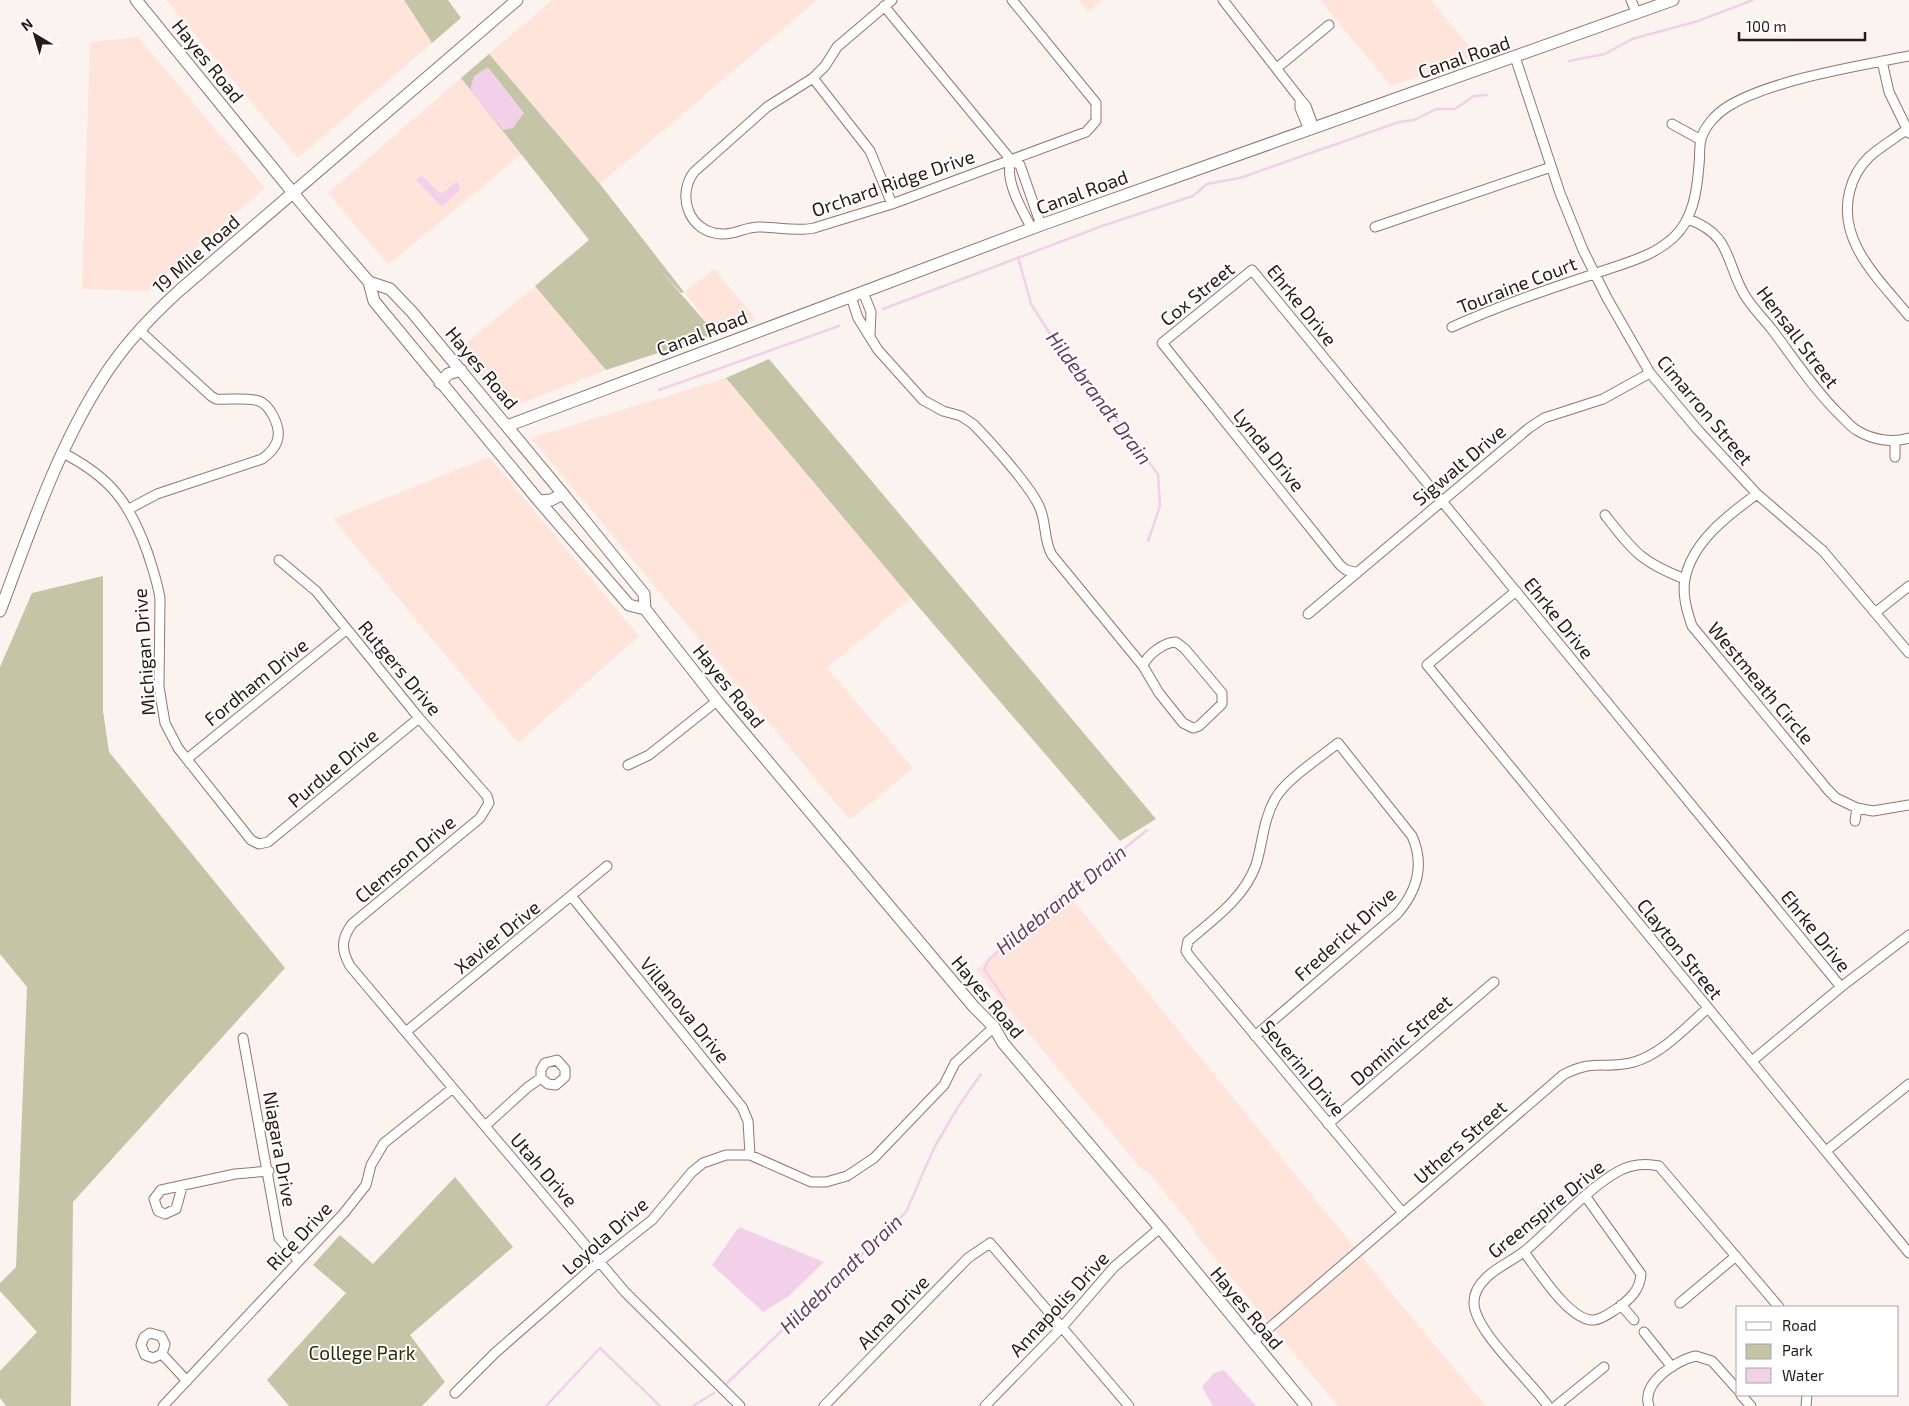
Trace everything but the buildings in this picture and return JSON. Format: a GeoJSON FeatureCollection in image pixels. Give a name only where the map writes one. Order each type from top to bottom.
{"type":"FeatureCollection","features":[{"type":"Feature","properties":{"kind":"street","name":"Hayes Road"},"geometry":{"type":"LineString","coordinates":[[136,0],[293,193],[369,282],[374,301],[539,502],[629,605],[645,609]]}},
{"type":"Feature","properties":{"kind":"street","name":"19 Mile Road"},"geometry":{"type":"LineString","coordinates":[[0,611],[62,453],[101,380],[140,330],[180,290],[517,0]]}},
{"type":"Feature","properties":{"kind":"street"},"geometry":{"type":"LineString","coordinates":[[892,0],[837,47],[825,66],[813,78],[870,150],[892,204]]}},
{"type":"Feature","properties":{"kind":"street","name":"Orchard Ridge Drive"},"geometry":{"type":"LineString","coordinates":[[813,78],[767,108],[698,167],[688,182],[685,197],[687,209],[696,223],[710,232],[723,234],[752,227],[807,230],[892,204],[1082,134],[1094,124],[1097,110],[1094,100],[1012,0]]}},
{"type":"Feature","properties":{"kind":"street"},"geometry":{"type":"LineString","coordinates":[[1223,0],[1278,67],[1300,99],[1300,108],[1311,129]]}},
{"type":"Feature","properties":{"kind":"street"},"geometry":{"type":"LineString","coordinates":[[1631,0],[1637,14]]}},
{"type":"Feature","properties":{"kind":"street","name":"Canal Road"},"geometry":{"type":"LineString","coordinates":[[507,426],[1036,227],[1673,0]]}},
{"type":"Feature","properties":{"kind":"street"},"geometry":{"type":"LineString","coordinates":[[884,6],[1011,160],[1020,165],[1036,227]]}},
{"type":"Feature","properties":{"kind":"street"},"geometry":{"type":"LineString","coordinates":[[1278,67],[1329,25]]}},
{"type":"Feature","properties":{"kind":"street"},"geometry":{"type":"LineString","coordinates":[[1688,219],[1698,180],[1701,140],[1715,116],[1737,101],[1791,83],[1909,56]]}},
{"type":"Feature","properties":{"kind":"street","name":"Cimarron Street"},"geometry":{"type":"LineString","coordinates":[[1515,57],[1551,167],[1594,274],[1650,373],[1697,429],[1757,494],[1823,551],[1909,653]]}},
{"type":"Feature","properties":{"kind":"street"},"geometry":{"type":"LineString","coordinates":[[1882,61],[1889,92],[1908,132],[1870,156],[1860,168],[1851,186],[1846,214],[1850,235],[1865,262],[1909,316]]}},
{"type":"Feature","properties":{"kind":"street"},"geometry":{"type":"LineString","coordinates":[[1672,124],[1701,140]]}},
{"type":"Feature","properties":{"kind":"street"},"geometry":{"type":"LineString","coordinates":[[1011,160],[1008,170],[1023,213],[1036,227]]}},
{"type":"Feature","properties":{"kind":"street"},"geometry":{"type":"LineString","coordinates":[[1375,227],[1551,167]]}},
{"type":"Feature","properties":{"kind":"street","name":"Touraine Court"},"geometry":{"type":"LineString","coordinates":[[1452,327],[1479,314],[1642,257],[1673,238],[1688,219]]}},
{"type":"Feature","properties":{"kind":"street","name":"Hensall Street"},"geometry":{"type":"LineString","coordinates":[[1688,219],[1707,227],[1717,236],[1730,255],[1747,298],[1819,394],[1859,432],[1870,437],[1895,441],[1909,438]]}},
{"type":"Feature","properties":{"kind":"street","name":"Cox Street"},"geometry":{"type":"LineString","coordinates":[[1162,342],[1252,270]]}},
{"type":"Feature","properties":{"kind":"street","name":"Ehrke Drive"},"geometry":{"type":"LineString","coordinates":[[1252,270],[1841,987]]}},
{"type":"Feature","properties":{"kind":"street","name":"Hayes Road"},"geometry":{"type":"LineString","coordinates":[[369,282],[390,289],[461,370],[644,594],[645,609],[717,701],[969,1002],[994,1027],[1003,1043],[1160,1228],[1306,1406]]}},
{"type":"Feature","properties":{"kind":"street"},"geometry":{"type":"LineString","coordinates":[[863,292],[871,312],[870,336]]}},
{"type":"Feature","properties":{"kind":"street"},"geometry":{"type":"LineString","coordinates":[[852,297],[858,318],[883,356],[923,400],[961,416],[973,424],[1031,494],[1040,508],[1046,542],[1052,555],[1142,666],[1159,693],[1187,726],[1200,726],[1222,704],[1222,693],[1180,644],[1171,642],[1165,644],[1148,658],[1142,666]]}},
{"type":"Feature","properties":{"kind":"street"},"geometry":{"type":"LineString","coordinates":[[129,509],[156,494],[262,458],[273,448],[278,438],[277,426],[265,405],[258,401],[216,399],[211,396],[140,330]]}},
{"type":"Feature","properties":{"kind":"street","name":"Lynda Drive"},"geometry":{"type":"LineString","coordinates":[[1162,342],[1340,565],[1346,570],[1355,572]]}},
{"type":"Feature","properties":{"kind":"street"},"geometry":{"type":"LineString","coordinates":[[440,383],[448,374],[461,370]]}},
{"type":"Feature","properties":{"kind":"street","name":"Sigwalt Drive"},"geometry":{"type":"LineString","coordinates":[[1308,614],[1346,583],[1355,572],[1443,502],[1516,438],[1544,418],[1603,399],[1650,373]]}},
{"type":"Feature","properties":{"kind":"street"},"geometry":{"type":"LineString","coordinates":[[1895,441],[1895,457]]}},
{"type":"Feature","properties":{"kind":"street","name":"Michigan Drive"},"geometry":{"type":"LineString","coordinates":[[62,453],[82,463],[103,478],[129,509],[138,526],[159,593],[160,706],[170,736],[246,835],[259,844],[268,842]]}},
{"type":"Feature","properties":{"kind":"street"},"geometry":{"type":"LineString","coordinates":[[539,502],[551,500],[563,494]]}},
{"type":"Feature","properties":{"kind":"street","name":"Westmeath Circle"},"geometry":{"type":"LineString","coordinates":[[1757,494],[1712,532],[1696,553],[1685,579],[1685,597],[1692,626],[1699,637],[1723,661],[1836,798],[1857,808],[1873,811],[1909,805]]}},
{"type":"Feature","properties":{"kind":"street"},"geometry":{"type":"LineString","coordinates":[[1605,515],[1640,556],[1658,569],[1685,579]]}},
{"type":"Feature","properties":{"kind":"street","name":"Rutgers Drive"},"geometry":{"type":"LineString","coordinates":[[279,560],[316,590],[346,630],[419,718],[487,796],[489,803]]}},
{"type":"Feature","properties":{"kind":"street"},"geometry":{"type":"LineString","coordinates":[[1876,612],[1909,586]]}},
{"type":"Feature","properties":{"kind":"street","name":"Clayton Street"},"geometry":{"type":"LineString","coordinates":[[1516,591],[1427,665],[1909,1253]]}},
{"type":"Feature","properties":{"kind":"street","name":"Fordham Drive"},"geometry":{"type":"LineString","coordinates":[[187,759],[346,630]]}},
{"type":"Feature","properties":{"kind":"street"},"geometry":{"type":"LineString","coordinates":[[628,765],[649,755],[717,701]]}},
{"type":"Feature","properties":{"kind":"street","name":"Purdue Drive"},"geometry":{"type":"LineString","coordinates":[[268,842],[419,718]]}},
{"type":"Feature","properties":{"kind":"street","name":"Severini Drive"},"geometry":{"type":"LineString","coordinates":[[1338,743],[1301,772],[1276,797],[1264,826],[1256,865],[1246,885],[1227,908],[1188,941],[1186,951],[1402,1212]]}},
{"type":"Feature","properties":{"kind":"street","name":"Frederick Drive"},"geometry":{"type":"LineString","coordinates":[[1255,1036],[1397,914],[1406,904],[1417,881],[1418,853],[1412,836],[1338,743]]}},
{"type":"Feature","properties":{"kind":"street","name":"Clemson Drive"},"geometry":{"type":"LineString","coordinates":[[343,941],[352,924],[480,818],[489,803]]}},
{"type":"Feature","properties":{"kind":"street"},"geometry":{"type":"LineString","coordinates":[[1855,821],[1857,808]]}},
{"type":"Feature","properties":{"kind":"street","name":"Xavier Drive"},"geometry":{"type":"LineString","coordinates":[[407,1031],[572,897],[607,866]]}},
{"type":"Feature","properties":{"kind":"street","name":"Villanova Drive"},"geometry":{"type":"LineString","coordinates":[[572,897],[742,1107],[748,1121],[750,1155]]}},
{"type":"Feature","properties":{"kind":"street"},"geometry":{"type":"LineString","coordinates":[[1752,1061],[1841,987],[1909,935]]}},
{"type":"Feature","properties":{"kind":"street","name":"Utah Drive"},"geometry":{"type":"LineString","coordinates":[[343,941],[344,955],[350,966],[600,1261],[651,1319],[740,1406]]}},
{"type":"Feature","properties":{"kind":"street","name":"Dominic Street"},"geometry":{"type":"LineString","coordinates":[[1328,1124],[1494,982]]}},
{"type":"Feature","properties":{"kind":"street","name":"Uthers Street"},"geometry":{"type":"LineString","coordinates":[[1253,1342],[1563,1075],[1583,1066],[1618,1065],[1643,1059],[1663,1046],[1708,1008]]}},
{"type":"Feature","properties":{"kind":"street","name":"Loyola Drive"},"geometry":{"type":"LineString","coordinates":[[455,1392],[495,1353],[600,1261],[652,1220],[692,1172],[703,1164],[726,1156],[750,1155],[811,1182],[826,1182],[847,1176],[874,1158],[944,1085],[955,1063],[994,1027]]}},
{"type":"Feature","properties":{"kind":"street","name":"Niagara Drive"},"geometry":{"type":"LineString","coordinates":[[243,1038],[279,1238],[298,1260]]}},
{"type":"Feature","properties":{"kind":"street"},"geometry":{"type":"LineString","coordinates":[[485,1126],[541,1078]]}},
{"type":"Feature","properties":{"kind":"street"},"geometry":{"type":"LineString","coordinates":[[1826,1151],[1909,1084]]}},
{"type":"Feature","properties":{"kind":"street","name":"Rice Drive"},"geometry":{"type":"LineString","coordinates":[[163,1406],[344,1213],[366,1185],[371,1165],[384,1143],[453,1088]]}},
{"type":"Feature","properties":{"kind":"street","name":"Greenspire Drive"},"geometry":{"type":"LineString","coordinates":[[1548,1406],[1536,1388],[1503,1354],[1475,1314],[1474,1303],[1480,1286],[1487,1277],[1524,1252],[1586,1197],[1619,1171],[1642,1163],[1659,1166],[1778,1306]]}},
{"type":"Feature","properties":{"kind":"street"},"geometry":{"type":"LineString","coordinates":[[182,1187],[207,1179],[268,1171]]}},
{"type":"Feature","properties":{"kind":"street"},"geometry":{"type":"LineString","coordinates":[[1524,1252],[1574,1313],[1593,1320],[1603,1318],[1621,1305],[1636,1291],[1641,1274],[1586,1197]]}},
{"type":"Feature","properties":{"kind":"street","name":"Annapolis Drive"},"geometry":{"type":"LineString","coordinates":[[985,1406],[1063,1326],[1114,1267],[1160,1228]]}},
{"type":"Feature","properties":{"kind":"street","name":"Alma Drive"},"geometry":{"type":"LineString","coordinates":[[824,1406],[961,1265],[986,1243],[994,1245],[1063,1326]]}},
{"type":"Feature","properties":{"kind":"street"},"geometry":{"type":"LineString","coordinates":[[1680,1302],[1735,1257]]}},
{"type":"Feature","properties":{"kind":"street"},"geometry":{"type":"LineString","coordinates":[[1621,1305],[1634,1320]]}},
{"type":"Feature","properties":{"kind":"street"},"geometry":{"type":"LineString","coordinates":[[1063,1326],[1129,1406]]}},
{"type":"Feature","properties":{"kind":"street"},"geometry":{"type":"LineString","coordinates":[[1644,1332],[1672,1367]]}},
{"type":"Feature","properties":{"kind":"street"},"geometry":{"type":"LineString","coordinates":[[162,1354],[187,1381]]}},
{"type":"Feature","properties":{"kind":"street"},"geometry":{"type":"LineString","coordinates":[[1649,1406],[1647,1396],[1652,1385],[1672,1367],[1687,1357],[1700,1356],[1712,1362],[1736,1388]]}},
{"type":"Feature","properties":{"kind":"street"},"geometry":{"type":"LineString","coordinates":[[1556,1406],[1604,1366]]}},
{"type":"Feature","properties":{"kind":"street"},"geometry":{"type":"LineString","coordinates":[[1742,1396],[1750,1406]]}},
{"type":"Feature","properties":{"kind":"shaded area"},"geometry":{"type":"Polygon","coordinates":[[[166,0],[404,0],[432,43],[298,158],[166,0]]]}},
{"type":"Feature","properties":{"kind":"shaded area"},"geometry":{"type":"Polygon","coordinates":[[[552,0],[817,0],[600,184],[489,54],[552,0]]]}},
{"type":"Feature","properties":{"kind":"shaded area"},"geometry":{"type":"Polygon","coordinates":[[[1079,0],[1102,0],[1088,12],[1079,0]]]}},
{"type":"Feature","properties":{"kind":"shaded area"},"geometry":{"type":"Polygon","coordinates":[[[1320,0],[1431,0],[1477,56],[1391,86],[1320,0]]]}},
{"type":"Feature","properties":{"kind":"shaded area"},"geometry":{"type":"Polygon","coordinates":[[[138,37],[265,188],[147,291],[82,289],[90,42],[138,37]]]}},
{"type":"Feature","properties":{"kind":"shaded area"},"geometry":{"type":"Polygon","coordinates":[[[461,78],[522,154],[388,265],[328,193],[461,78]]]}},
{"type":"Feature","properties":{"kind":"shaded area"},"geometry":{"type":"Polygon","coordinates":[[[714,269],[757,320],[716,334],[684,292],[714,269]]]}},
{"type":"Feature","properties":{"kind":"shaded area"},"geometry":{"type":"Polygon","coordinates":[[[535,286],[606,370],[508,409],[458,350],[535,286]]]}},
{"type":"Feature","properties":{"kind":"shaded area"},"geometry":{"type":"Polygon","coordinates":[[[726,378],[911,598],[827,668],[913,768],[850,820],[531,438],[726,378]]]}},
{"type":"Feature","properties":{"kind":"shaded area"},"geometry":{"type":"Polygon","coordinates":[[[489,457],[639,636],[518,743],[333,519],[489,457]]]}},
{"type":"Feature","properties":{"kind":"shaded area"},"geometry":{"type":"Polygon","coordinates":[[[1064,889],[1393,1295],[1486,1406],[1338,1406],[1195,1234],[1193,1227],[1147,1171],[1142,1170],[976,970],[1064,889]]]}},
{"type":"Feature","properties":{"kind":"green space"},"geometry":{"type":"Polygon","coordinates":[[[404,0],[448,0],[461,18],[432,43],[404,0]]]}},
{"type":"Feature","properties":{"kind":"green space"},"geometry":{"type":"Polygon","coordinates":[[[489,54],[600,184],[684,292],[681,293],[658,268],[716,334],[606,370],[535,286],[589,240],[461,78],[489,54]]]}},
{"type":"Feature","properties":{"kind":"green space"},"geometry":{"type":"Polygon","coordinates":[[[769,359],[1156,819],[1120,841],[911,598],[726,378],[769,359]]]}},
{"type":"Feature","properties":{"kind":"green space"},"geometry":{"type":"Polygon","coordinates":[[[103,576],[103,711],[109,752],[285,968],[73,1202],[71,1406],[6,1406],[0,1398],[0,1371],[37,1332],[0,1291],[0,1283],[16,1267],[27,987],[0,954],[0,667],[32,593],[103,576]]]}},
{"type":"Feature","properties":{"kind":"green space","name":"College Park"},"geometry":{"type":"Polygon","coordinates":[[[455,1177],[513,1247],[410,1335],[445,1382],[422,1406],[289,1406],[267,1380],[346,1293],[313,1265],[340,1235],[373,1264],[455,1177]]]}},
{"type":"Feature","properties":{"kind":"water"},"geometry":{"type":"Polygon","coordinates":[[[488,67],[524,113],[513,128],[503,130],[470,90],[474,76],[488,67]]]}},
{"type":"Feature","properties":{"kind":"water"},"geometry":{"type":"Polygon","coordinates":[[[421,176],[439,192],[442,193],[458,181],[460,190],[442,207],[416,180],[421,176]]]}},
{"type":"Feature","properties":{"kind":"water"},"geometry":{"type":"Polygon","coordinates":[[[739,1227],[824,1262],[789,1296],[763,1312],[712,1265],[739,1227]]]}},
{"type":"Feature","properties":{"kind":"water"},"geometry":{"type":"Polygon","coordinates":[[[1224,1370],[1256,1406],[1213,1406],[1202,1387],[1214,1373],[1224,1370]]]}},
{"type":"Feature","properties":{"kind":"waterway"},"geometry":{"type":"LineString","coordinates":[[1569,61],[1605,54],[1632,39],[1698,21],[1753,0]]}},
{"type":"Feature","properties":{"kind":"waterway"},"geometry":{"type":"LineString","coordinates":[[883,309],[1102,226],[1193,196],[1207,184],[1240,178],[1399,122],[1414,120],[1436,109],[1455,109],[1474,96],[1487,95]]}},
{"type":"Feature","properties":{"kind":"waterway","name":"Hildebrandt Drain"},"geometry":{"type":"LineString","coordinates":[[1018,257],[1031,304],[1054,340],[1158,474],[1160,506],[1148,541]]}},
{"type":"Feature","properties":{"kind":"waterway"},"geometry":{"type":"LineString","coordinates":[[659,390],[839,326]]}},
{"type":"Feature","properties":{"kind":"waterway","name":"Hildebrandt Drain"},"geometry":{"type":"LineString","coordinates":[[1005,999],[984,969],[989,959],[1147,830]]}},
{"type":"Feature","properties":{"kind":"waterway","name":"Hildebrandt Drain"},"geometry":{"type":"LineString","coordinates":[[726,1384],[906,1212],[934,1148],[958,1107],[981,1074]]}},
{"type":"Feature","properties":{"kind":"waterway","name":"Hildebrandt Drain"},"geometry":{"type":"LineString","coordinates":[[546,1406],[600,1348],[660,1406]]}},
{"type":"Feature","properties":{"kind":"waterway","name":"Hildebrandt Drain"},"geometry":{"type":"LineString","coordinates":[[693,1406],[714,1393]]}}]}
